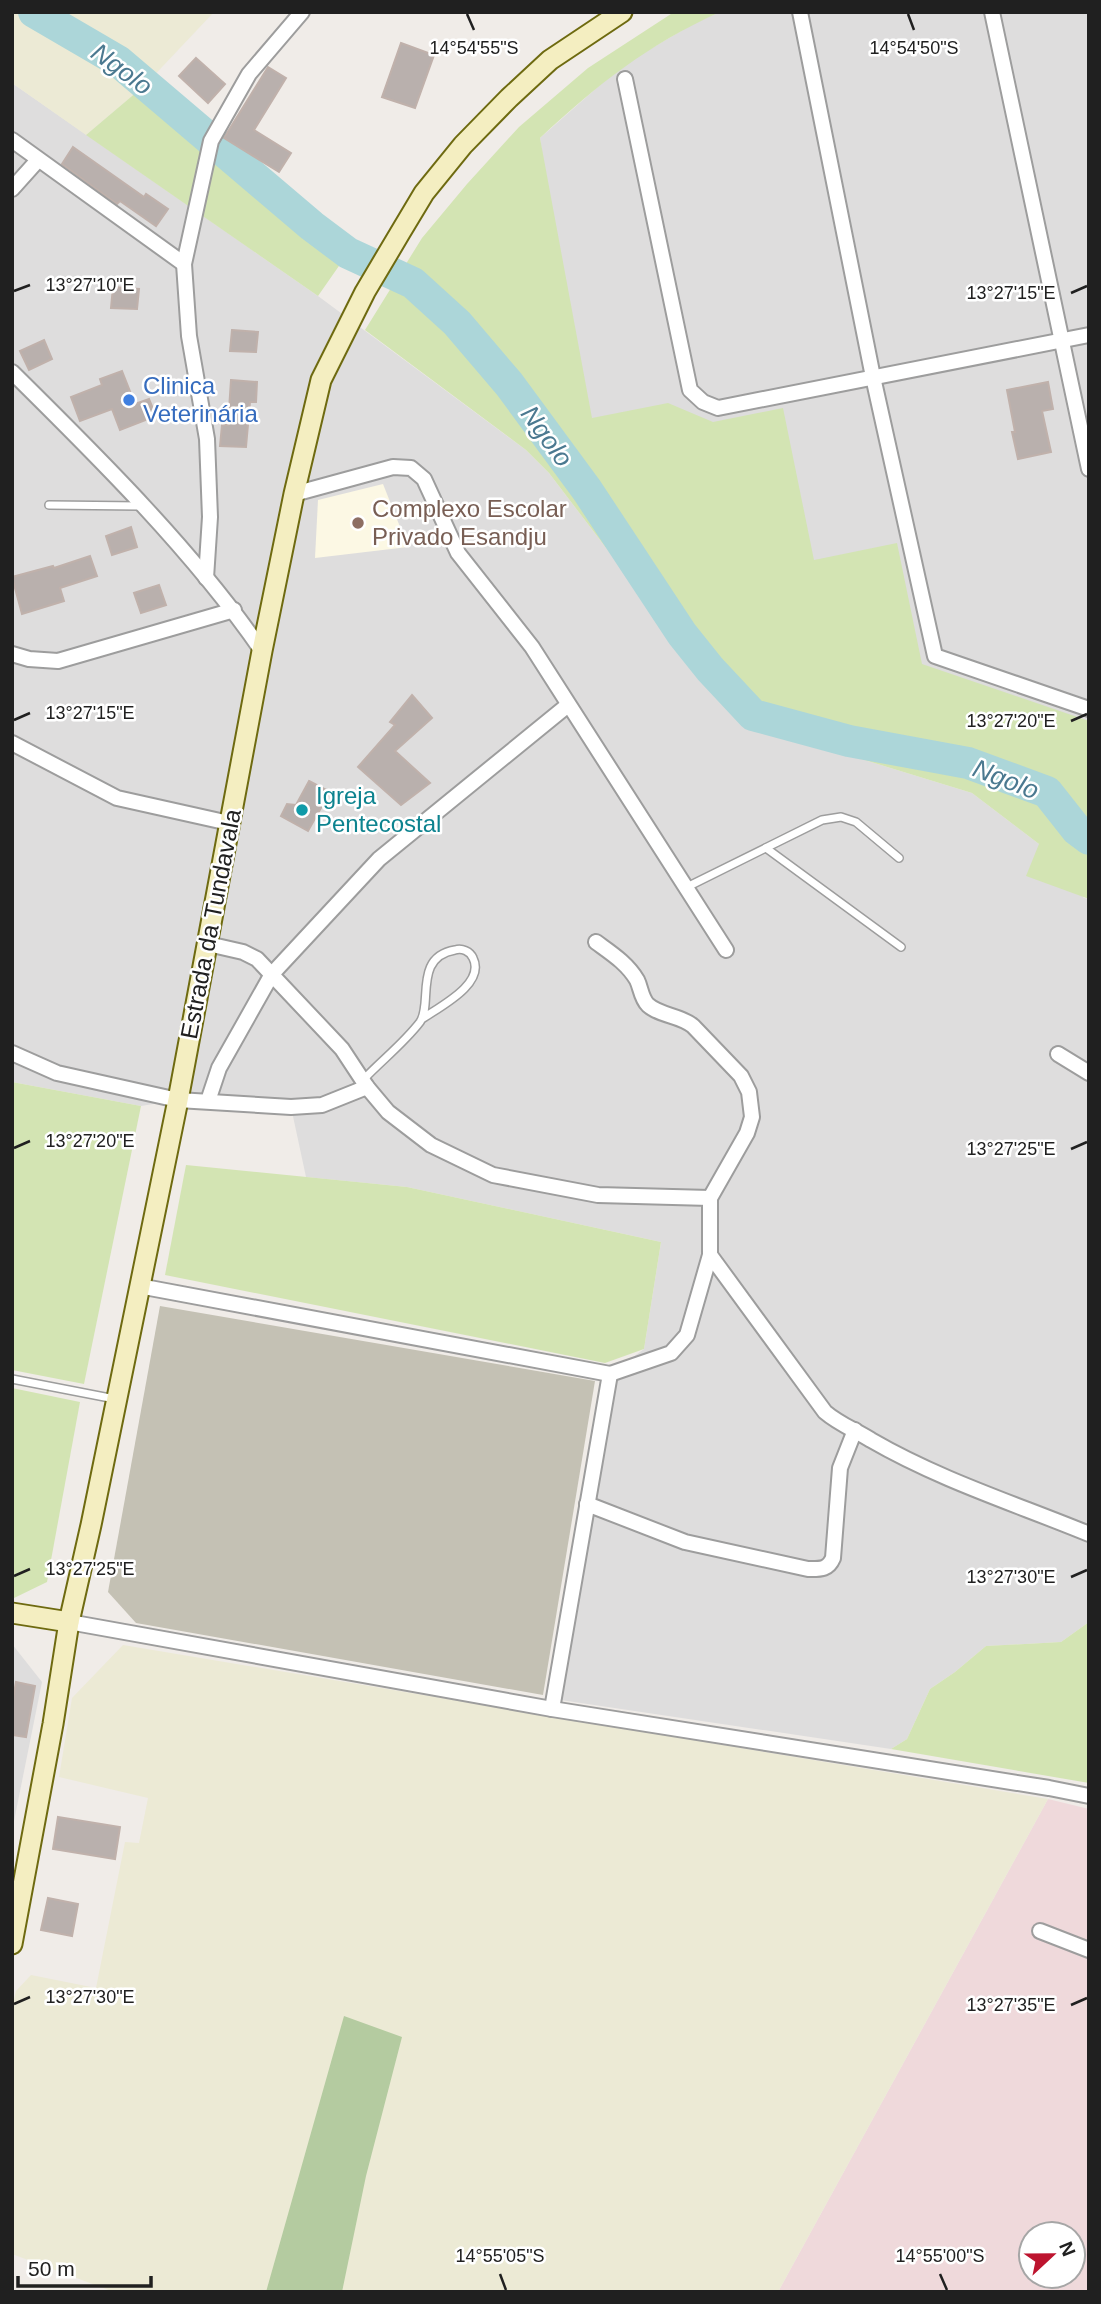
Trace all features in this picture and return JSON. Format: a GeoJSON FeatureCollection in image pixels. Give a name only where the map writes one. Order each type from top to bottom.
{"type":"FeatureCollection","features":[{"type":"Feature","properties":{"kind":"main road","name":"Estrada da Tundavala"},"geometry":{"type":"LineString","coordinates":[[12,1944],[69,1622],[178,1100],[262,651],[294,494],[321,380],[365,292],[424,193],[447,164],[509,97],[550,60],[622,12]]}},
{"type":"Feature","properties":{"kind":"main road"},"geometry":{"type":"LineString","coordinates":[[12,1613],[69,1622]]}},
{"type":"Feature","properties":{"kind":"street"},"geometry":{"type":"LineString","coordinates":[[206,578],[210,517],[207,439],[189,337],[184,264],[211,141],[249,74],[302,12]]}},
{"type":"Feature","properties":{"kind":"street"},"geometry":{"type":"LineString","coordinates":[[800,12],[873,377],[935,656],[1089,709]]}},
{"type":"Feature","properties":{"kind":"street"},"geometry":{"type":"LineString","coordinates":[[992,12],[1089,469]]}},
{"type":"Feature","properties":{"kind":"street"},"geometry":{"type":"LineString","coordinates":[[625,79],[690,390],[703,402],[718,408],[1089,335]]}},
{"type":"Feature","properties":{"kind":"street"},"geometry":{"type":"LineString","coordinates":[[12,140],[184,264]]}},
{"type":"Feature","properties":{"kind":"street"},"geometry":{"type":"LineString","coordinates":[[12,189],[38,160]]}},
{"type":"Feature","properties":{"kind":"street"},"geometry":{"type":"LineString","coordinates":[[12,372],[78,438],[206,578],[234,610],[262,651]]}},
{"type":"Feature","properties":{"kind":"street"},"geometry":{"type":"LineString","coordinates":[[294,494],[393,467],[411,468],[424,479],[458,553],[532,648],[726,950]]}},
{"type":"Feature","properties":{"kind":"street"},"geometry":{"type":"LineString","coordinates":[[12,654],[29,659],[58,661],[234,610]]}},
{"type":"Feature","properties":{"kind":"street"},"geometry":{"type":"LineString","coordinates":[[208,1101],[219,1068],[272,974],[379,859],[568,705]]}},
{"type":"Feature","properties":{"kind":"street"},"geometry":{"type":"LineString","coordinates":[[12,743],[117,798],[229,823]]}},
{"type":"Feature","properties":{"kind":"street"},"geometry":{"type":"LineString","coordinates":[[139,1286],[610,1374],[671,1353],[687,1335],[710,1255],[710,1198],[747,1133],[752,1118],[749,1091],[741,1076],[686,1019],[646,1003],[631,971],[596,942]]}},
{"type":"Feature","properties":{"kind":"street"},"geometry":{"type":"LineString","coordinates":[[208,944],[243,952],[257,959],[342,1049],[388,1112],[430,1145],[493,1175],[598,1195],[710,1198]]}},
{"type":"Feature","properties":{"kind":"street"},"geometry":{"type":"LineString","coordinates":[[12,1053],[57,1073],[178,1100],[291,1107],[322,1105],[365,1084]]}},
{"type":"Feature","properties":{"kind":"street"},"geometry":{"type":"LineString","coordinates":[[1058,1054],[1089,1073]]}},
{"type":"Feature","properties":{"kind":"street"},"geometry":{"type":"LineString","coordinates":[[710,1255],[825,1412],[838,1422],[900,1456],[956,1482],[1089,1534]]}},
{"type":"Feature","properties":{"kind":"street"},"geometry":{"type":"LineString","coordinates":[[552,1709],[610,1374]]}},
{"type":"Feature","properties":{"kind":"street"},"geometry":{"type":"LineString","coordinates":[[587,1504],[685,1542],[808,1569],[823,1569],[830,1565],[834,1558],[840,1468],[855,1430]]}},
{"type":"Feature","properties":{"kind":"street"},"geometry":{"type":"LineString","coordinates":[[69,1622],[552,1709],[1089,1796]]}},
{"type":"Feature","properties":{"kind":"street"},"geometry":{"type":"LineString","coordinates":[[1040,1931],[1089,1950]]}},
{"type":"Feature","properties":{"kind":"lane"},"geometry":{"type":"LineString","coordinates":[[50,505],[141,506]]}},
{"type":"Feature","properties":{"kind":"lane"},"geometry":{"type":"LineString","coordinates":[[686,887],[822,820],[841,817],[856,822],[899,858]]}},
{"type":"Feature","properties":{"kind":"lane"},"geometry":{"type":"LineString","coordinates":[[766,848],[901,947]]}},
{"type":"Feature","properties":{"kind":"lane"},"geometry":{"type":"LineString","coordinates":[[365,1084],[422,1019],[471,983],[475,969],[474,958],[468,952],[463,949],[453,950],[438,957],[428,973],[422,1019]]}},
{"type":"Feature","properties":{"kind":"lane"},"geometry":{"type":"LineString","coordinates":[[12,1380],[117,1400]]}},
{"type":"Feature","properties":{"kind":"shaded area"},"geometry":{"type":"Polygon","coordinates":[[[12,12],[214,12],[145,85],[86,135],[12,83],[12,12]]]}},
{"type":"Feature","properties":{"kind":"shaded area"},"geometry":{"type":"Polygon","coordinates":[[[720,12],[1089,12],[1089,779],[582,437],[540,138],[609,77],[635,58],[693,24],[720,12]]]}},
{"type":"Feature","properties":{"kind":"shaded area"},"geometry":{"type":"Polygon","coordinates":[[[12,83],[318,296],[526,450],[549,473],[706,679],[740,717],[770,731],[972,793],[1039,844],[1084,898],[1089,899],[1089,1622],[1061,1642],[986,1646],[930,1689],[907,1739],[891,1749],[554,1699],[610,1374],[644,1349],[661,1242],[407,1187],[306,1177],[291,1107],[178,1100],[141,1106],[12,1082],[12,83]]]}},
{"type":"Feature","properties":{"kind":"shaded area","name":"Complexo Escolar Privado Esandju"},"geometry":{"type":"Polygon","coordinates":[[[383,484],[408,547],[315,558],[318,500],[383,484]]]}},
{"type":"Feature","properties":{"kind":"shaded area"},"geometry":{"type":"Polygon","coordinates":[[[160,1306],[595,1381],[543,1695],[136,1623],[108,1592],[160,1306]]]}},
{"type":"Feature","properties":{"kind":"shaded area"},"geometry":{"type":"Polygon","coordinates":[[[12,1644],[42,1682],[12,1831],[12,1644]]]}},
{"type":"Feature","properties":{"kind":"shaded area"},"geometry":{"type":"Polygon","coordinates":[[[123,1645],[1048,1799],[778,2292],[114,2292],[12,2254],[12,2008],[16,1991],[31,1975],[96,1988],[125,1842],[139,1843],[148,1798],[59,1777],[72,1698],[123,1645]]]}},
{"type":"Feature","properties":{"kind":"shaded area"},"geometry":{"type":"Polygon","coordinates":[[[1048,1799],[1089,1809],[1089,2292],[778,2292],[1048,1799]]]}},
{"type":"Feature","properties":{"kind":"green space"},"geometry":{"type":"Polygon","coordinates":[[[674,12],[720,12],[669,38],[624,67],[540,138],[592,418],[668,403],[713,422],[783,408],[814,560],[897,543],[922,664],[1089,721],[1089,899],[1026,876],[1039,844],[972,793],[770,731],[740,717],[706,679],[549,473],[526,450],[365,330],[422,238],[519,127],[588,68],[674,12]]]}},
{"type":"Feature","properties":{"kind":"green space"},"geometry":{"type":"Polygon","coordinates":[[[145,85],[348,253],[318,296],[86,135],[145,85]]]}},
{"type":"Feature","properties":{"kind":"green space"},"geometry":{"type":"Polygon","coordinates":[[[12,1082],[141,1106],[84,1384],[12,1370],[12,1082]]]}},
{"type":"Feature","properties":{"kind":"green space"},"geometry":{"type":"Polygon","coordinates":[[[186,1165],[407,1187],[661,1242],[644,1349],[605,1363],[165,1275],[186,1165]]]}},
{"type":"Feature","properties":{"kind":"green space"},"geometry":{"type":"Polygon","coordinates":[[[12,1388],[80,1402],[47,1582],[12,1599],[12,1388]]]}},
{"type":"Feature","properties":{"kind":"green space"},"geometry":{"type":"Polygon","coordinates":[[[1089,1622],[1089,1783],[891,1749],[907,1739],[930,1689],[986,1646],[1061,1642],[1089,1622]]]}},
{"type":"Feature","properties":{"kind":"green space"},"geometry":{"type":"Polygon","coordinates":[[[344,2016],[402,2037],[366,2176],[342,2292],[266,2292],[344,2016]]]}},
{"type":"Feature","properties":{"kind":"building"},"geometry":{"type":"Polygon","coordinates":[[[401,43],[434,55],[415,108],[382,97],[401,43]]]}},
{"type":"Feature","properties":{"kind":"building"},"geometry":{"type":"Polygon","coordinates":[[[196,58],[225,84],[208,103],[179,76],[196,58]]]}},
{"type":"Feature","properties":{"kind":"building"},"geometry":{"type":"Polygon","coordinates":[[[268,67],[286,78],[254,130],[291,153],[279,172],[224,138],[268,67]]]}},
{"type":"Feature","properties":{"kind":"building"},"geometry":{"type":"Polygon","coordinates":[[[73,147],[144,197],[146,194],[168,209],[156,226],[120,201],[117,204],[62,164],[73,147]]]}},
{"type":"Feature","properties":{"kind":"building"},"geometry":{"type":"Polygon","coordinates":[[[113,287],[139,289],[137,309],[111,308],[113,287]]]}},
{"type":"Feature","properties":{"kind":"building"},"geometry":{"type":"Polygon","coordinates":[[[232,330],[258,332],[256,352],[230,351],[232,330]]]}},
{"type":"Feature","properties":{"kind":"building"},"geometry":{"type":"Polygon","coordinates":[[[44,340],[52,359],[29,370],[20,351],[44,340]]]}},
{"type":"Feature","properties":{"kind":"building"},"geometry":{"type":"Polygon","coordinates":[[[122,371],[135,404],[149,399],[156,416],[120,430],[112,409],[80,421],[71,397],[102,385],[100,379],[122,371]]]}},
{"type":"Feature","properties":{"kind":"building"},"geometry":{"type":"Polygon","coordinates":[[[231,380],[257,382],[256,402],[250,402],[246,447],[220,446],[222,425],[228,425],[231,380]]]}},
{"type":"Feature","properties":{"kind":"building"},"geometry":{"type":"Polygon","coordinates":[[[1048,382],[1053,409],[1042,411],[1051,452],[1018,459],[1007,390],[1048,382]]]}},
{"type":"Feature","properties":{"kind":"building"},"geometry":{"type":"Polygon","coordinates":[[[131,527],[137,547],[112,555],[106,536],[131,527]]]}},
{"type":"Feature","properties":{"kind":"building"},"geometry":{"type":"Polygon","coordinates":[[[90,556],[97,576],[60,588],[64,601],[22,614],[12,577],[53,566],[54,568],[90,556]]]}},
{"type":"Feature","properties":{"kind":"building"},"geometry":{"type":"Polygon","coordinates":[[[159,585],[166,605],[141,613],[134,593],[159,585]]]}},
{"type":"Feature","properties":{"kind":"building"},"geometry":{"type":"Polygon","coordinates":[[[412,695],[432,718],[395,751],[430,783],[401,805],[358,767],[395,725],[390,722],[412,695]]]}},
{"type":"Feature","properties":{"kind":"building","name":"Igreja Pentecostal"},"geometry":{"type":"Polygon","coordinates":[[[309,781],[330,792],[308,831],[281,816],[287,804],[296,805],[309,781]]]}},
{"type":"Feature","properties":{"kind":"building"},"geometry":{"type":"Polygon","coordinates":[[[16,1682],[35,1686],[26,1737],[12,1735],[12,1705],[16,1682]]]}},
{"type":"Feature","properties":{"kind":"building"},"geometry":{"type":"Polygon","coordinates":[[[58,1817],[120,1827],[115,1859],[53,1849],[58,1817]]]}},
{"type":"Feature","properties":{"kind":"building"},"geometry":{"type":"Polygon","coordinates":[[[48,1898],[78,1904],[72,1936],[41,1930],[48,1898]]]}},
{"type":"Feature","properties":{"kind":"waterway","name":"Ngolo"},"geometry":{"type":"LineString","coordinates":[[34,12],[118,61],[312,226],[348,253],[413,283],[457,323],[509,384],[587,490],[682,634],[753,715],[849,741],[968,763],[1047,792],[1077,830],[1089,839]]}},
{"type":"Feature","properties":{"kind":"place","name":"Clinica Veterinária"},"geometry":{"type":"Point","coordinates":[129,400]}},
{"type":"Feature","properties":{"kind":"place","name":"Complexo Escolar Privado Esandju"},"geometry":{"type":"Point","coordinates":[358,523]}},
{"type":"Feature","properties":{"kind":"place","name":"Igreja Pentecostal"},"geometry":{"type":"Point","coordinates":[302,810]}}]}
